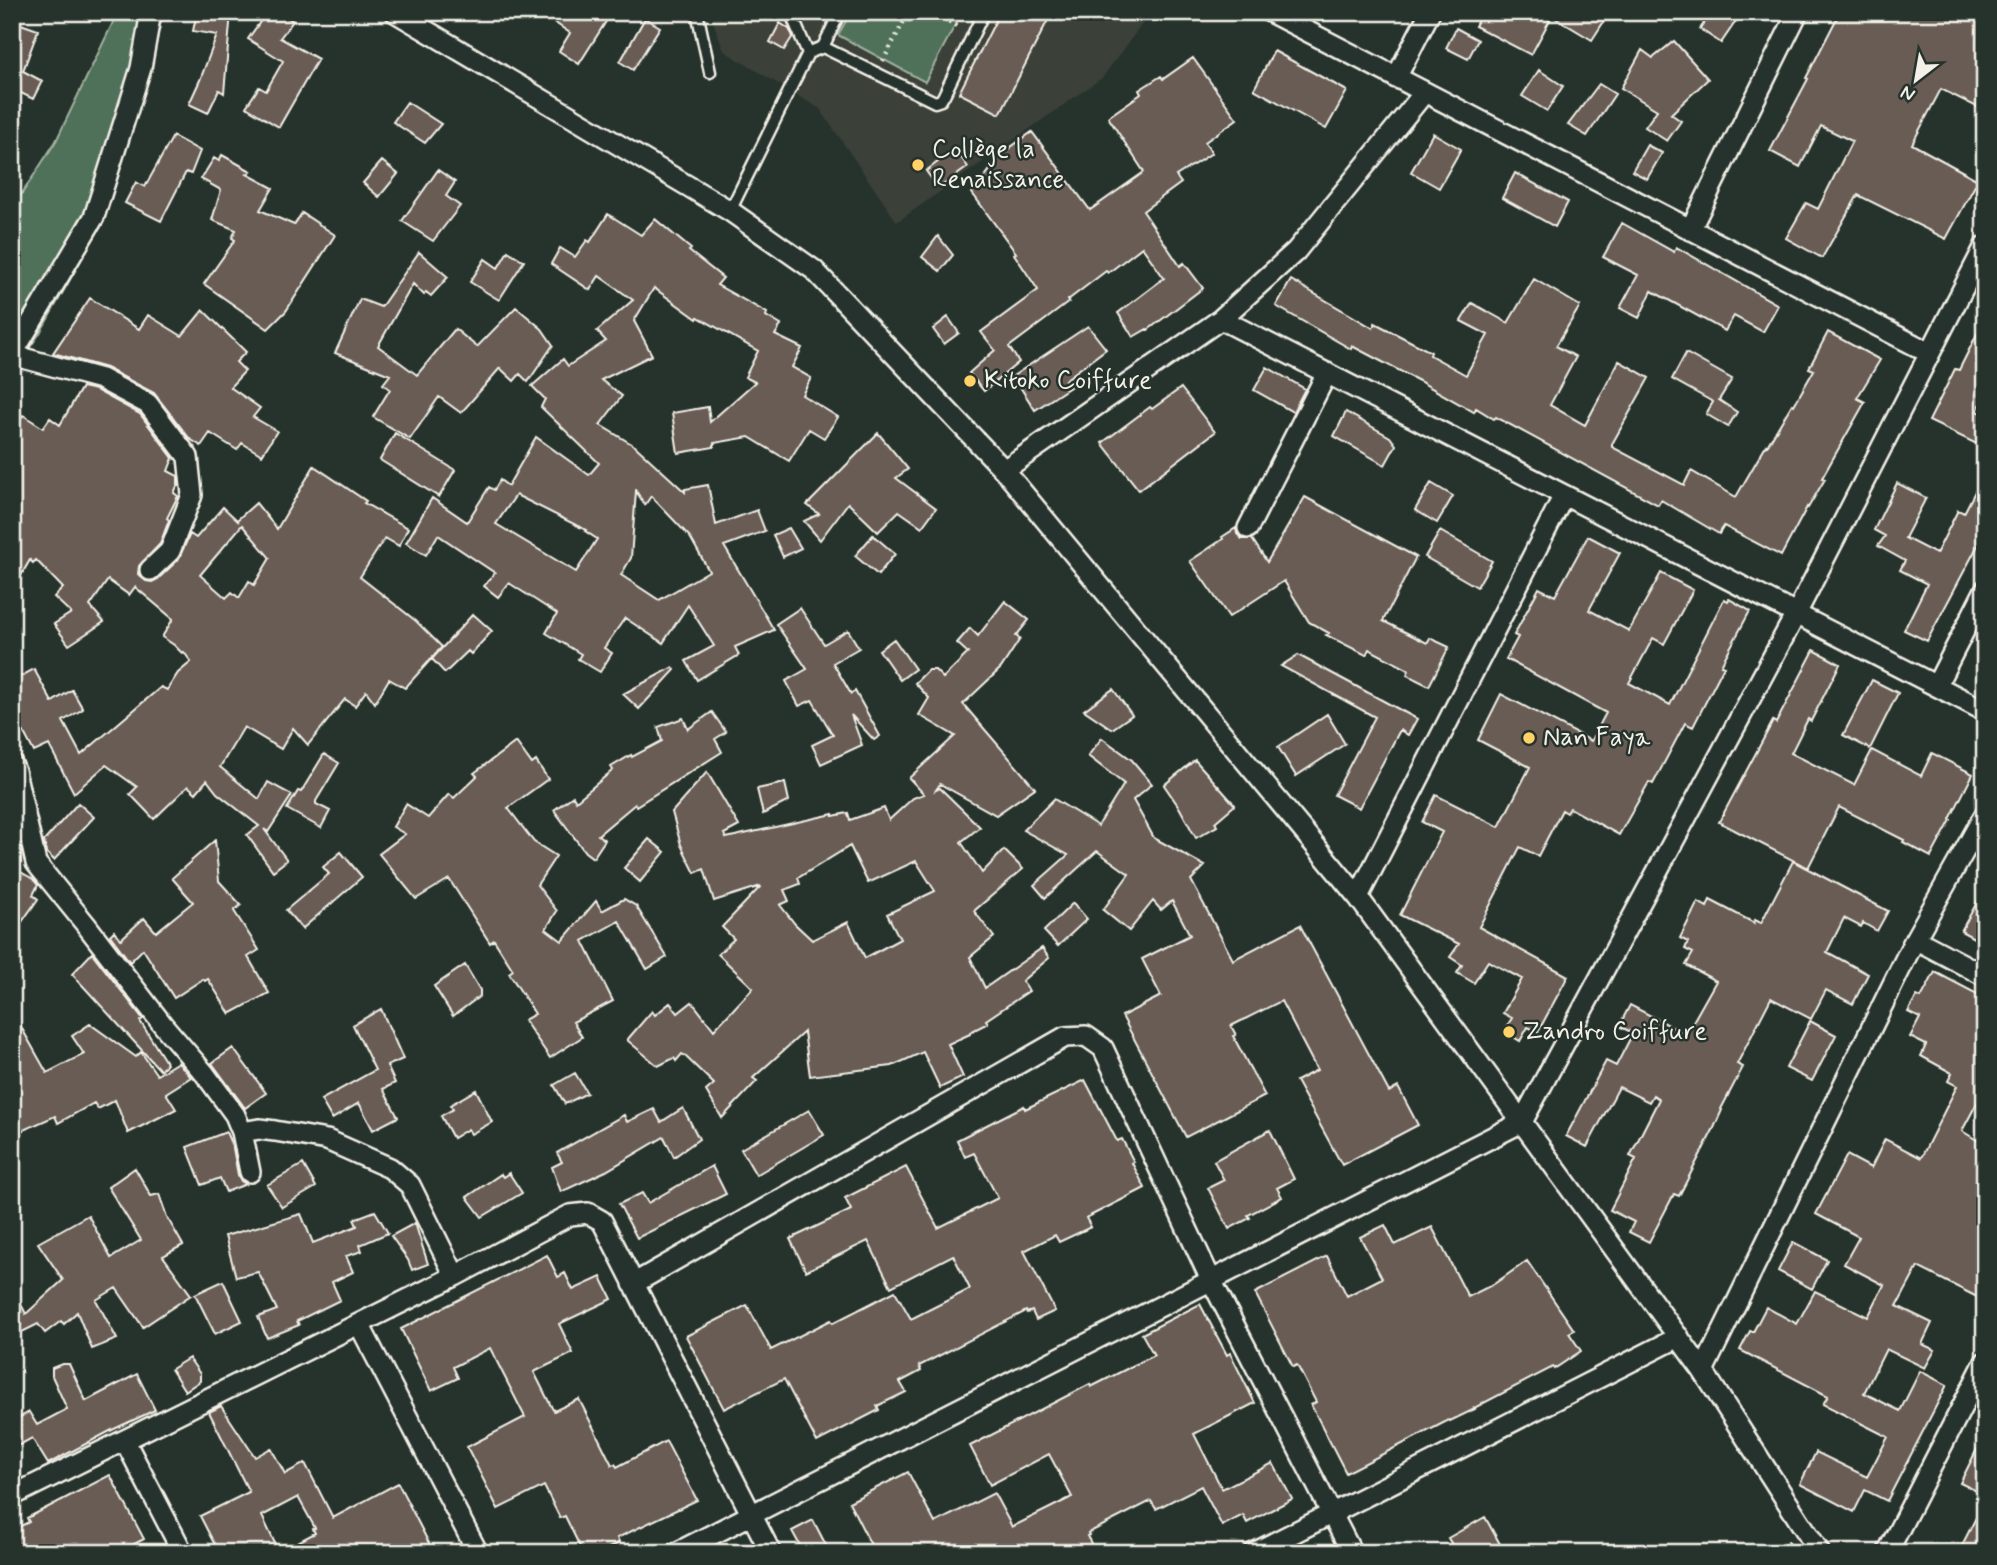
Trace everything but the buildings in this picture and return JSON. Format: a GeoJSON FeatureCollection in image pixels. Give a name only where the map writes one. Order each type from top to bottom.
{"type":"FeatureCollection","features":[{"type":"Feature","properties":{"kind":"street"},"geometry":{"type":"LineString","coordinates":[[150,570],[170,551],[192,495],[188,457],[148,404],[102,379],[12,355],[93,216],[141,68],[151,12]]}},
{"type":"Feature","properties":{"kind":"street"},"geometry":{"type":"LineString","coordinates":[[395,12],[730,211],[814,270],[1004,470],[1358,897],[1703,1371],[1820,1553]]}},
{"type":"Feature","properties":{"kind":"street"},"geometry":{"type":"LineString","coordinates":[[1270,12],[1930,353]]}},
{"type":"Feature","properties":{"kind":"street"},"geometry":{"type":"LineString","coordinates":[[1396,78],[1430,12]]}},
{"type":"Feature","properties":{"kind":"street"},"geometry":{"type":"LineString","coordinates":[[1690,230],[1798,12]]}},
{"type":"Feature","properties":{"kind":"street"},"geometry":{"type":"LineString","coordinates":[[1004,470],[1221,318],[1296,251],[1424,93]]}},
{"type":"Feature","properties":{"kind":"street"},"geometry":{"type":"LineString","coordinates":[[676,1553],[1522,1122],[1796,614],[1985,246]]}},
{"type":"Feature","properties":{"kind":"street"},"geometry":{"type":"LineString","coordinates":[[1221,318],[1985,711]]}},
{"type":"Feature","properties":{"kind":"street"},"geometry":{"type":"LineString","coordinates":[[1248,528],[1327,373]]}},
{"type":"Feature","properties":{"kind":"street"},"geometry":{"type":"LineString","coordinates":[[1358,897],[1564,495]]}},
{"type":"Feature","properties":{"kind":"street"},"geometry":{"type":"LineString","coordinates":[[1936,686],[1985,590]]}},
{"type":"Feature","properties":{"kind":"street"},"geometry":{"type":"LineString","coordinates":[[12,764],[36,863],[235,1115],[243,1132],[250,1172]]}},
{"type":"Feature","properties":{"kind":"street"},"geometry":{"type":"LineString","coordinates":[[1703,1371],[1915,939],[1985,814]]}},
{"type":"Feature","properties":{"kind":"street"},"geometry":{"type":"LineString","coordinates":[[1915,939],[1985,976]]}},
{"type":"Feature","properties":{"kind":"street"},"geometry":{"type":"LineString","coordinates":[[633,1284],[1065,1037],[1086,1035],[1103,1048],[1211,1280],[1352,1553]]}},
{"type":"Feature","properties":{"kind":"street"},"geometry":{"type":"LineString","coordinates":[[243,1132],[259,1129],[327,1140],[390,1168],[410,1185],[455,1276]]}},
{"type":"Feature","properties":{"kind":"street"},"geometry":{"type":"LineString","coordinates":[[12,1496],[455,1276],[570,1215],[587,1213],[602,1221],[771,1553]]}},
{"type":"Feature","properties":{"kind":"street"},"geometry":{"type":"LineString","coordinates":[[359,1324],[478,1553]]}},
{"type":"Feature","properties":{"kind":"street"},"geometry":{"type":"LineString","coordinates":[[1254,1553],[1679,1337]]}},
{"type":"Feature","properties":{"kind":"street"},"geometry":{"type":"LineString","coordinates":[[1887,1553],[1985,1362]]}},
{"type":"Feature","properties":{"kind":"street"},"geometry":{"type":"LineString","coordinates":[[1967,1396],[1985,1405]]}},
{"type":"Feature","properties":{"kind":"street"},"geometry":{"type":"LineString","coordinates":[[125,1441],[183,1553]]}},
{"type":"Feature","properties":{"kind":"lane"},"geometry":{"type":"LineString","coordinates":[[697,12],[710,72]]}},
{"type":"Feature","properties":{"kind":"lane"},"geometry":{"type":"LineString","coordinates":[[798,12],[794,21],[808,53]]}},
{"type":"Feature","properties":{"kind":"lane"},"geometry":{"type":"LineString","coordinates":[[730,211],[808,53],[822,47],[840,12]]}},
{"type":"Feature","properties":{"kind":"lane"},"geometry":{"type":"LineString","coordinates":[[822,47],[935,102],[941,100],[984,12]]}},
{"type":"Feature","properties":{"kind":"path"},"geometry":{"type":"LineString","coordinates":[[897,12],[905,19],[914,21],[929,12],[973,34]]}},
{"type":"Feature","properties":{"kind":"path"},"geometry":{"type":"LineString","coordinates":[[877,75],[905,19]]}},
{"type":"Feature","properties":{"kind":"shaded area","name":"Collège la Renaissance"},"geometry":{"type":"Polygon","coordinates":[[[715,12],[1151,12],[1102,78],[897,222],[820,109],[724,51],[712,19],[715,12]]]}},
{"type":"Feature","properties":{"kind":"green space"},"geometry":{"type":"Polygon","coordinates":[[[118,12],[163,12],[150,71],[103,221],[40,333],[12,373],[12,209],[56,141],[118,12]]]}},
{"type":"Feature","properties":{"kind":"green space"},"geometry":{"type":"Polygon","coordinates":[[[851,12],[962,12],[925,82],[838,35],[851,12]]]}},
{"type":"Feature","properties":{"kind":"place","name":"Collège la Renaissance"},"geometry":{"type":"Point","coordinates":[918,165]}},
{"type":"Feature","properties":{"kind":"place","name":"Kitoko Coiffure"},"geometry":{"type":"Point","coordinates":[970,381]}},
{"type":"Feature","properties":{"kind":"place","name":"Nan Faya"},"geometry":{"type":"Point","coordinates":[1529,738]}},
{"type":"Feature","properties":{"kind":"place","name":"Zandro Coiffure"},"geometry":{"type":"Point","coordinates":[1509,1032]}}]}
